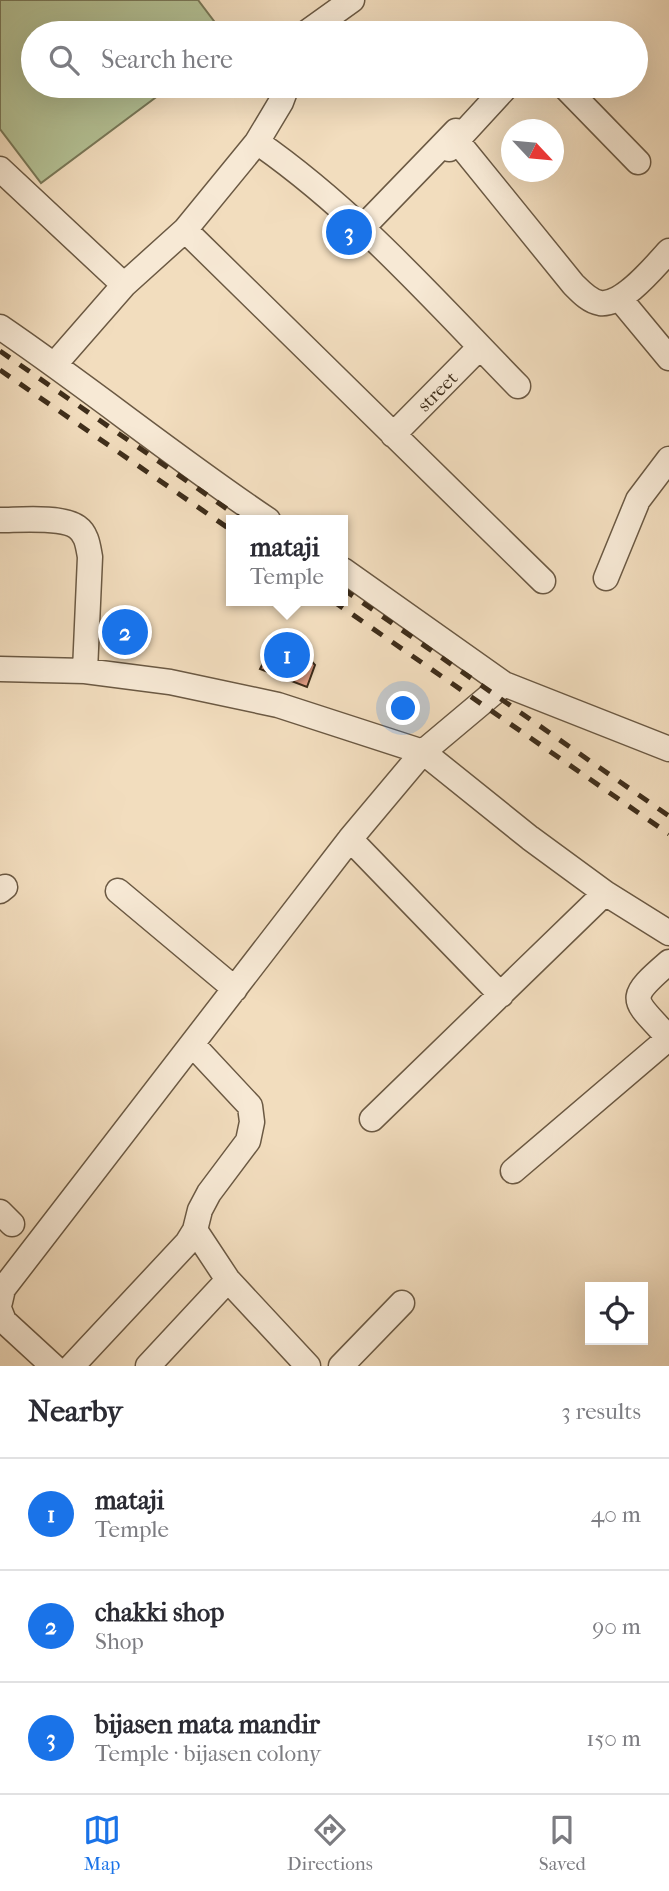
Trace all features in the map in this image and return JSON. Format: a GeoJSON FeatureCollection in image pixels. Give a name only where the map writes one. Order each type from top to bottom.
{"type":"FeatureCollection","features":[{"type":"Feature","properties":{"kind":"street"},"geometry":{"type":"LineString","coordinates":[[323,21],[352,0]]}},
{"type":"Feature","properties":{"kind":"street"},"geometry":{"type":"LineString","coordinates":[[55,364],[124,285],[185,230],[257,142],[283,98]]}},
{"type":"Feature","properties":{"kind":"street"},"geometry":{"type":"LineString","coordinates":[[368,227],[457,141],[496,98]]}},
{"type":"Feature","properties":{"kind":"street"},"geometry":{"type":"LineString","coordinates":[[576,98],[638,162]]}},
{"type":"Feature","properties":{"kind":"street"},"geometry":{"type":"LineString","coordinates":[[457,141],[587,298],[601,303],[620,299],[669,251]]}},
{"type":"Feature","properties":{"kind":"street"},"geometry":{"type":"LineString","coordinates":[[257,142],[288,163],[368,227],[518,386]]}},
{"type":"Feature","properties":{"kind":"street"},"geometry":{"type":"LineString","coordinates":[[0,169],[124,285]]}},
{"type":"Feature","properties":{"kind":"street"},"geometry":{"type":"LineString","coordinates":[[185,230],[543,581]]}},
{"type":"Feature","properties":{"kind":"street"},"geometry":{"type":"LineString","coordinates":[[620,299],[669,358]]}},
{"type":"Feature","properties":{"kind":"street"},"geometry":{"type":"LineString","coordinates":[[0,327],[55,364],[260,515]]}},
{"type":"Feature","properties":{"kind":"street","name":"street"},"geometry":{"type":"LineString","coordinates":[[393,435],[480,347]]}},
{"type":"Feature","properties":{"kind":"street"},"geometry":{"type":"LineString","coordinates":[[606,578],[638,500],[669,459]]}},
{"type":"Feature","properties":{"kind":"street"},"geometry":{"type":"LineString","coordinates":[[0,520],[60,521],[77,527],[86,538],[90,557],[85,671]]}},
{"type":"Feature","properties":{"kind":"street"},"geometry":{"type":"LineString","coordinates":[[348,574],[504,684],[669,749]]}},
{"type":"Feature","properties":{"kind":"street"},"geometry":{"type":"LineString","coordinates":[[0,669],[85,671],[170,682],[278,705],[423,752],[530,838],[605,893],[669,933]]}},
{"type":"Feature","properties":{"kind":"street"},"geometry":{"type":"LineString","coordinates":[[0,1302],[3,1289],[350,839],[423,752],[504,684]]}},
{"type":"Feature","properties":{"kind":"street"},"geometry":{"type":"LineString","coordinates":[[350,839],[501,995]]}},
{"type":"Feature","properties":{"kind":"street"},"geometry":{"type":"LineString","coordinates":[[118,891],[235,989]]}},
{"type":"Feature","properties":{"kind":"street"},"geometry":{"type":"LineString","coordinates":[[372,1119],[605,893]]}},
{"type":"Feature","properties":{"kind":"street"},"geometry":{"type":"LineString","coordinates":[[513,1171],[669,1038],[640,1006],[638,995],[643,984],[669,962]]}},
{"type":"Feature","properties":{"kind":"street"},"geometry":{"type":"LineString","coordinates":[[72,1366],[187,1243],[209,1193],[248,1141],[252,1122],[250,1106],[193,1045]]}},
{"type":"Feature","properties":{"kind":"street"},"geometry":{"type":"LineString","coordinates":[[195,1230],[228,1280],[308,1366]]}},
{"type":"Feature","properties":{"kind":"street"},"geometry":{"type":"LineString","coordinates":[[148,1366],[228,1280]]}},
{"type":"Feature","properties":{"kind":"street"},"geometry":{"type":"LineString","coordinates":[[341,1366],[402,1304]]}},
{"type":"Feature","properties":{"kind":"street"},"geometry":{"type":"LineString","coordinates":[[0,1311],[4,1321],[53,1366]]}},
{"type":"Feature","properties":{"kind":"green space"},"geometry":{"type":"Polygon","coordinates":[[[0,0],[198,0],[214,21],[21,21],[21,98],[155,98],[41,183],[0,129],[0,0]]]}},
{"type":"Feature","properties":{"kind":"building"},"geometry":{"type":"Polygon","coordinates":[[[277,636],[298,646],[315,665],[307,687],[260,669],[277,636]]]}},
{"type":"Feature","properties":{"kind":"railway"},"geometry":{"type":"LineString","coordinates":[[0,351],[236,515]]}},
{"type":"Feature","properties":{"kind":"railway"},"geometry":{"type":"LineString","coordinates":[[0,370],[226,527]]}},
{"type":"Feature","properties":{"kind":"railway"},"geometry":{"type":"LineString","coordinates":[[348,592],[669,816]]}},
{"type":"Feature","properties":{"kind":"railway"},"geometry":{"type":"LineString","coordinates":[[340,606],[669,834]]}},
{"type":"Feature","properties":{"kind":"place","name":"bijasen mata mandir"},"geometry":{"type":"Point","coordinates":[349,232]}},
{"type":"Feature","properties":{"kind":"place","name":"chakki shop"},"geometry":{"type":"Point","coordinates":[125,632]}},
{"type":"Feature","properties":{"kind":"place","name":"mataji"},"geometry":{"type":"Point","coordinates":[287,655]}}]}
